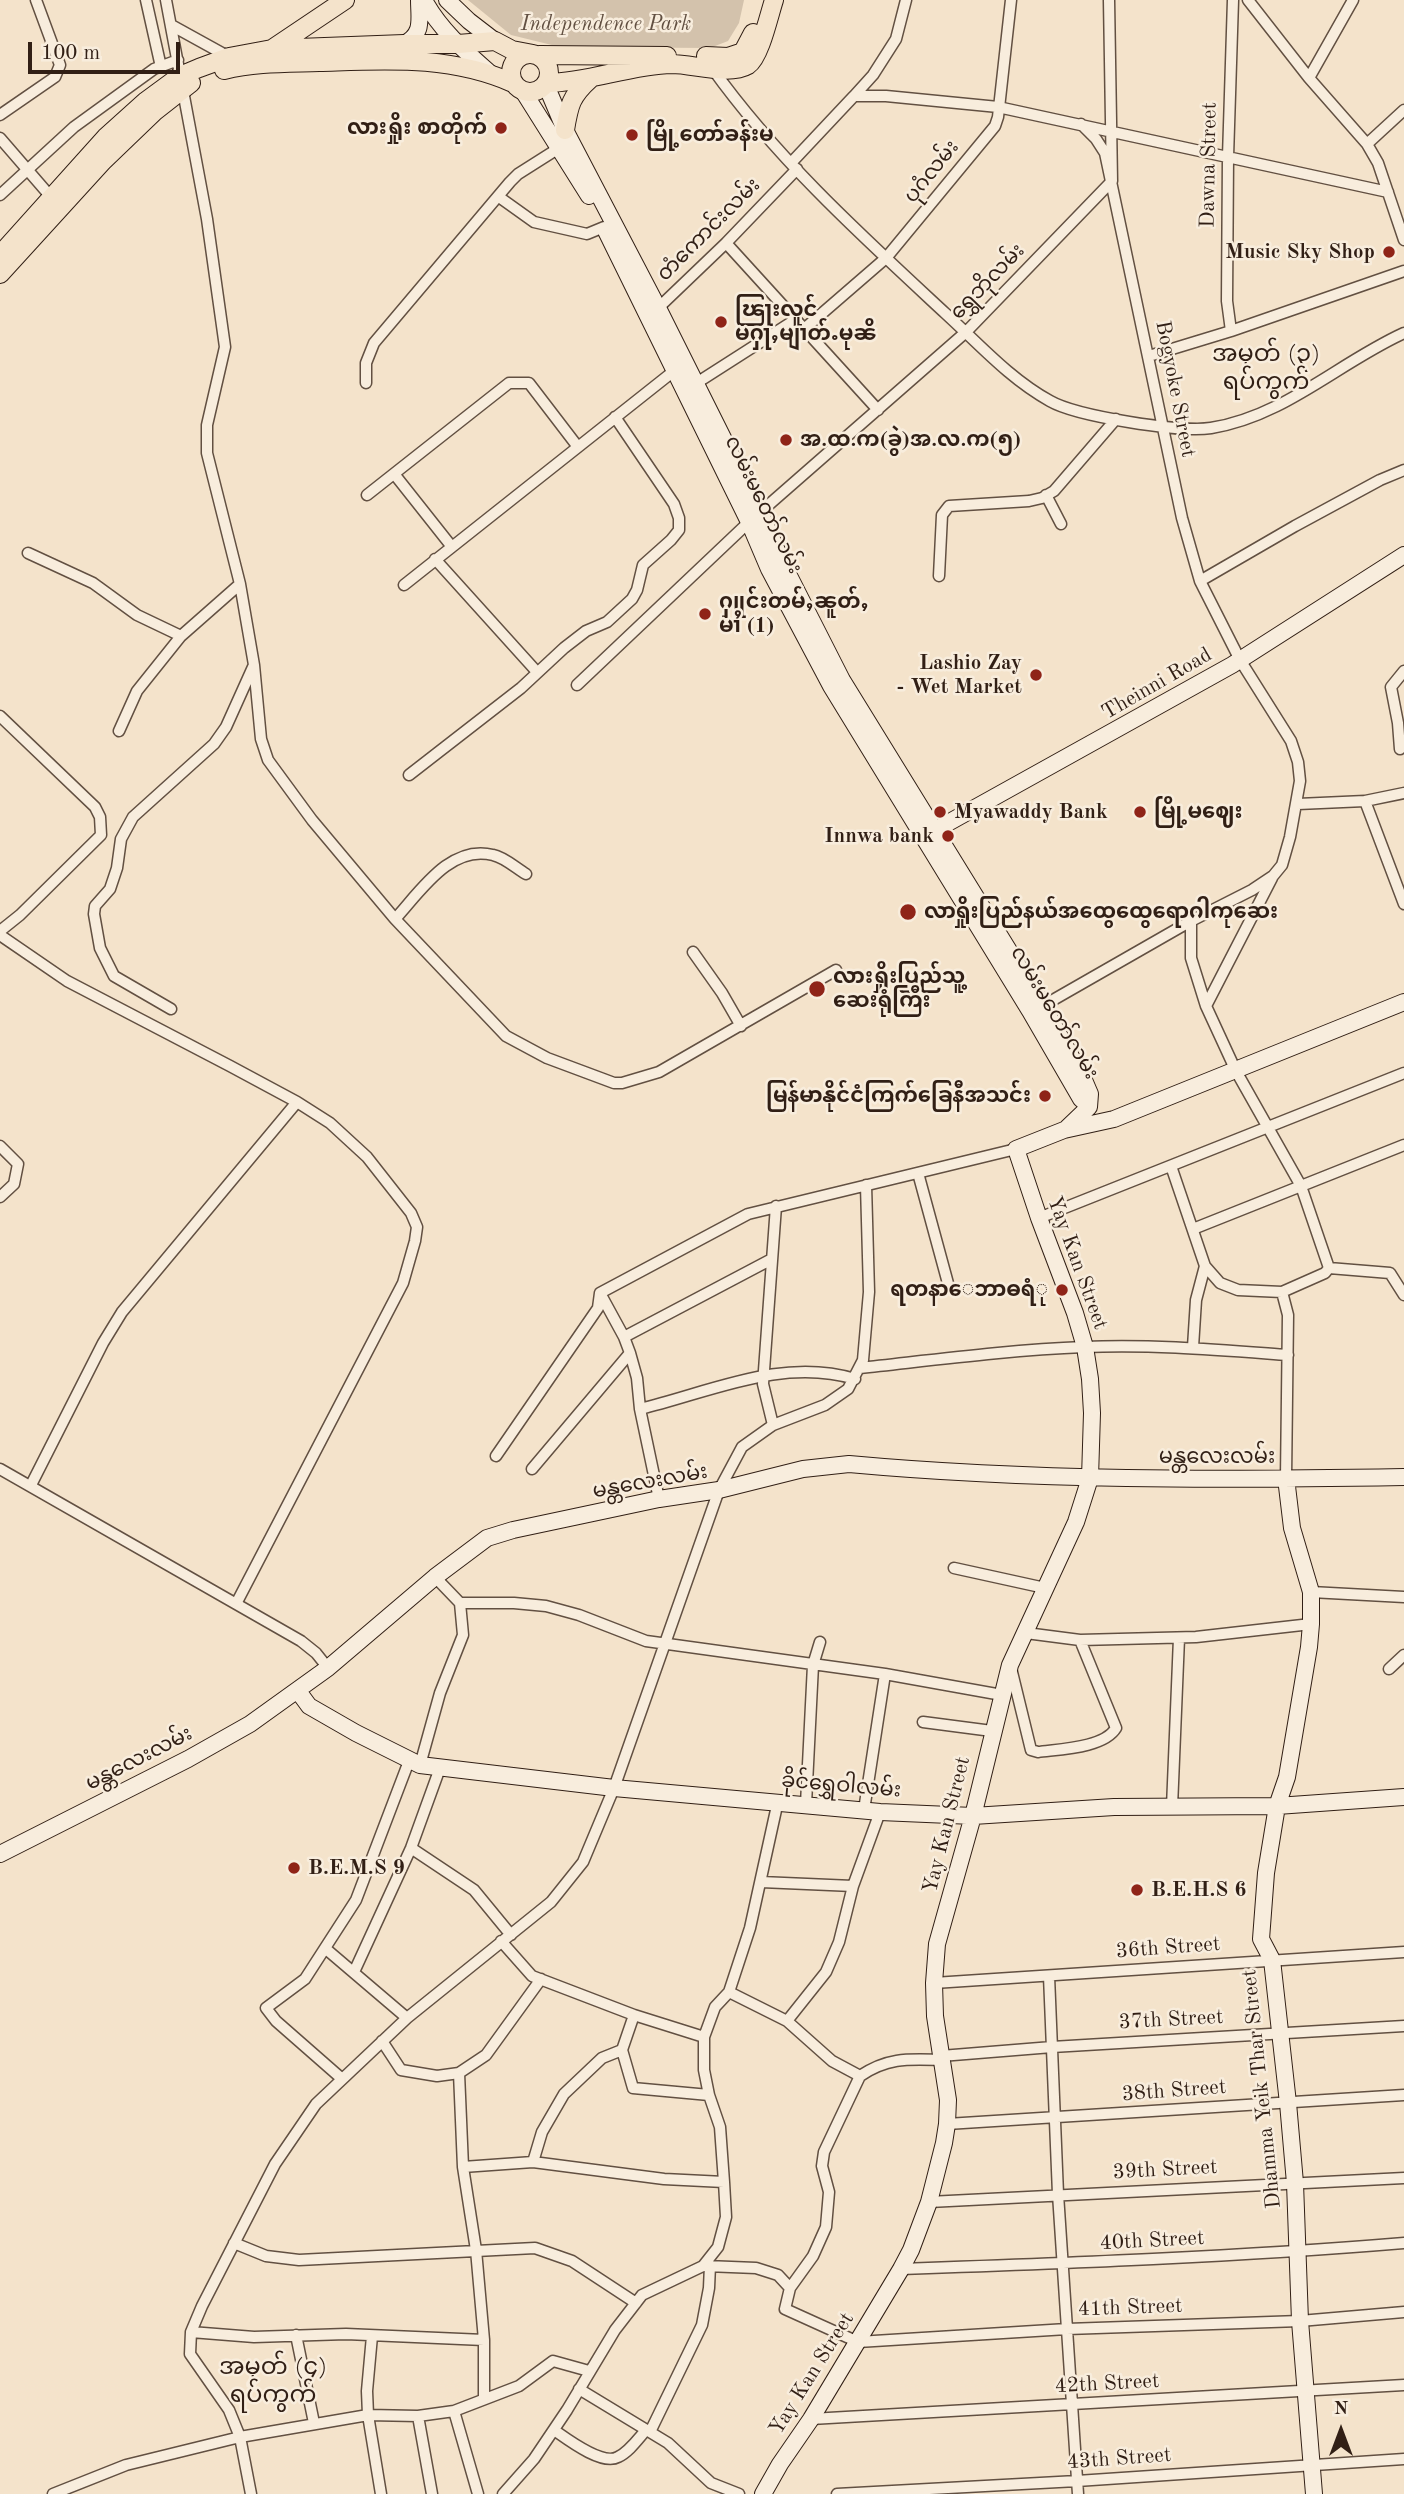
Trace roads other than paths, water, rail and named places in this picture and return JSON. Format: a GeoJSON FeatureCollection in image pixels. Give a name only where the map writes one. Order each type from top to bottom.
{"type":"FeatureCollection","features":[{"type":"Feature","properties":{"kind":"main road"},"geometry":{"type":"LineString","coordinates":[[272,49],[345,0]]}},
{"type":"Feature","properties":{"kind":"main road"},"geometry":{"type":"LineString","coordinates":[[404,44],[414,39],[418,32],[419,0]]}},
{"type":"Feature","properties":{"kind":"main road"},"geometry":{"type":"LineString","coordinates":[[424,0],[458,44],[491,74]]}},
{"type":"Feature","properties":{"kind":"main road"},"geometry":{"type":"LineString","coordinates":[[447,0],[495,41],[512,50],[536,55],[548,65],[547,84]]}},
{"type":"Feature","properties":{"kind":"main road"},"geometry":{"type":"LineString","coordinates":[[180,75],[207,75],[235,67],[267,63],[435,61],[459,64],[536,92],[547,84],[575,82],[672,64],[710,62],[743,52],[752,39],[764,0]]}},
{"type":"Feature","properties":{"kind":"main road"},"geometry":{"type":"LineString","coordinates":[[518,87],[511,71],[513,64],[522,55],[710,62],[736,69],[750,64],[757,52],[774,0]]}},
{"type":"Feature","properties":{"kind":"main road"},"geometry":{"type":"LineString","coordinates":[[0,254],[106,137],[180,75],[229,57],[272,49],[495,41]]}},
{"type":"Feature","properties":{"kind":"main road"},"geometry":{"type":"LineString","coordinates":[[0,274],[103,161],[154,112],[180,75]]}},
{"type":"Feature","properties":{"kind":"main road"},"geometry":{"type":"LineString","coordinates":[[565,130],[568,107],[576,92],[592,78]]}},
{"type":"Feature","properties":{"kind":"main road","name":"လမ်းမတော်လမ်း"},"geometry":{"type":"LineString","coordinates":[[547,84],[565,130],[679,367],[755,517]]}},
{"type":"Feature","properties":{"kind":"main road","name":"လမ်းမတော်လမ်း"},"geometry":{"type":"LineString","coordinates":[[518,87],[590,198],[653,312]]}},
{"type":"Feature","properties":{"kind":"main road","name":"လမ်းမတော်လမ်း"},"geometry":{"type":"LineString","coordinates":[[679,367],[695,384],[797,607],[842,680],[862,724],[1037,1009],[1084,1080],[1090,1094],[1089,1107],[1064,1130]]}},
{"type":"Feature","properties":{"kind":"main road","name":"Theinni Road"},"geometry":{"type":"LineString","coordinates":[[929,834],[1240,660],[1404,555]]}},
{"type":"Feature","properties":{"kind":"main road"},"geometry":{"type":"LineString","coordinates":[[1016,1149],[1064,1130],[1114,1119],[1404,1002]]}},
{"type":"Feature","properties":{"kind":"main road"},"geometry":{"type":"LineString","coordinates":[[1089,1107],[1114,1119]]}},
{"type":"Feature","properties":{"kind":"main road","name":"Yay Kan Street"},"geometry":{"type":"LineString","coordinates":[[763,2494],[901,2269],[929,2202],[944,2143],[948,2100],[935,2016],[937,1944],[973,1815],[1010,1665],[1076,1522],[1090,1478],[1092,1413],[1085,1347],[1016,1149]]}},
{"type":"Feature","properties":{"kind":"main road","name":"မန္တလေးလမ်း"},"geometry":{"type":"LineString","coordinates":[[0,1854],[188,1759],[250,1724],[298,1692],[435,1577],[487,1538],[513,1530],[659,1499],[719,1490],[803,1469],[849,1464],[1000,1475],[1090,1478],[1404,1477]]}},
{"type":"Feature","properties":{"kind":"main road","name":"Dhamma Yeik Thar Street"},"geometry":{"type":"LineString","coordinates":[[1286,1478],[1292,1528],[1311,1592],[1311,1624],[1287,1777],[1277,1806],[1262,1910],[1261,1939],[1272,1961],[1282,2033],[1295,2183],[1300,2321],[1314,2494]]}},
{"type":"Feature","properties":{"kind":"main road","name":"ခိုင်ရွှေဝါလမ်း"},"geometry":{"type":"LineString","coordinates":[[298,1692],[309,1706],[414,1763],[614,1788],[872,1811],[973,1815],[1114,1807],[1277,1806],[1404,1797]]}},
{"type":"Feature","properties":{"kind":"street"},"geometry":{"type":"LineString","coordinates":[[0,115],[55,78],[60,70],[36,0]]}},
{"type":"Feature","properties":{"kind":"street"},"geometry":{"type":"LineString","coordinates":[[146,0],[161,67]]}},
{"type":"Feature","properties":{"kind":"street"},"geometry":{"type":"LineString","coordinates":[[166,0],[207,219],[225,347],[223,366],[207,425],[207,453],[240,584],[254,665],[261,739],[268,760],[312,820],[395,919],[506,1036],[547,1058],[614,1083],[659,1072],[836,970]]}},
{"type":"Feature","properties":{"kind":"street","name":"တံကောင်းလမ်း"},"geometry":{"type":"LineString","coordinates":[[653,312],[726,243],[873,75],[896,39],[906,0]]}},
{"type":"Feature","properties":{"kind":"street","name":"ပုဂံလမ်း"},"geometry":{"type":"LineString","coordinates":[[804,328],[886,258],[995,126],[1011,0]]}},
{"type":"Feature","properties":{"kind":"street"},"geometry":{"type":"LineString","coordinates":[[1109,0],[1112,181]]}},
{"type":"Feature","properties":{"kind":"street","name":"Dawna Street"},"geometry":{"type":"LineString","coordinates":[[1231,331],[1227,301],[1233,0]]}},
{"type":"Feature","properties":{"kind":"street"},"geometry":{"type":"LineString","coordinates":[[1248,0],[1309,78],[1367,144],[1378,163],[1404,240]]}},
{"type":"Feature","properties":{"kind":"street"},"geometry":{"type":"LineString","coordinates":[[1309,78],[1353,0]]}},
{"type":"Feature","properties":{"kind":"street"},"geometry":{"type":"LineString","coordinates":[[171,25],[229,57]]}},
{"type":"Feature","properties":{"kind":"street"},"geometry":{"type":"LineString","coordinates":[[710,62],[729,93],[794,166],[886,258],[1017,381],[1053,403],[1116,419],[1163,427],[1208,429],[1236,423],[1273,409],[1404,333]]}},
{"type":"Feature","properties":{"kind":"street"},"geometry":{"type":"LineString","coordinates":[[161,67],[180,75]]}},
{"type":"Feature","properties":{"kind":"street"},"geometry":{"type":"LineString","coordinates":[[0,195],[74,127],[161,67]]}},
{"type":"Feature","properties":{"kind":"street"},"geometry":{"type":"LineString","coordinates":[[873,75],[886,96]]}},
{"type":"Feature","properties":{"kind":"street"},"geometry":{"type":"LineString","coordinates":[[854,96],[886,96],[999,107],[1388,192]]}},
{"type":"Feature","properties":{"kind":"street"},"geometry":{"type":"LineString","coordinates":[[1367,144],[1404,110]]}},
{"type":"Feature","properties":{"kind":"street","name":"Bogyoke Street"},"geometry":{"type":"LineString","coordinates":[[1081,124],[1105,153],[1182,518],[1200,582],[1240,660],[1291,741],[1298,762],[1298,804],[1282,865],[1248,920],[1206,1006]]}},
{"type":"Feature","properties":{"kind":"street"},"geometry":{"type":"LineString","coordinates":[[0,138],[51,197]]}},
{"type":"Feature","properties":{"kind":"street"},"geometry":{"type":"LineString","coordinates":[[366,383],[366,363],[374,343],[518,174],[559,148]]}},
{"type":"Feature","properties":{"kind":"street","name":"ရွှေဘိုလမ်း"},"geometry":{"type":"LineString","coordinates":[[577,685],[755,517],[966,332],[1112,181]]}},
{"type":"Feature","properties":{"kind":"street"},"geometry":{"type":"LineString","coordinates":[[499,197],[534,222],[587,234],[604,227]]}},
{"type":"Feature","properties":{"kind":"street"},"geometry":{"type":"LineString","coordinates":[[726,243],[878,410]]}},
{"type":"Feature","properties":{"kind":"street"},"geometry":{"type":"LineString","coordinates":[[1149,356],[1231,331],[1404,271]]}},
{"type":"Feature","properties":{"kind":"street"},"geometry":{"type":"LineString","coordinates":[[695,384],[795,320]]}},
{"type":"Feature","properties":{"kind":"street"},"geometry":{"type":"LineString","coordinates":[[404,585],[679,367]]}},
{"type":"Feature","properties":{"kind":"street"},"geometry":{"type":"LineString","coordinates":[[367,495],[509,383],[529,383],[578,447]]}},
{"type":"Feature","properties":{"kind":"street"},"geometry":{"type":"LineString","coordinates":[[409,775],[586,631],[607,622],[632,598],[637,590],[643,565],[679,530],[679,518],[674,504],[615,417]]}},
{"type":"Feature","properties":{"kind":"street"},"geometry":{"type":"LineString","coordinates":[[939,576],[942,515],[945,509],[949,506],[1029,501],[1054,491],[1116,419]]}},
{"type":"Feature","properties":{"kind":"street"},"geometry":{"type":"LineString","coordinates":[[1200,582],[1294,526],[1404,470]]}},
{"type":"Feature","properties":{"kind":"street"},"geometry":{"type":"LineString","coordinates":[[395,475],[453,547]]}},
{"type":"Feature","properties":{"kind":"street"},"geometry":{"type":"LineString","coordinates":[[1046,495],[1061,523]]}},
{"type":"Feature","properties":{"kind":"street"},"geometry":{"type":"LineString","coordinates":[[28,553],[93,583],[137,615],[181,636]]}},
{"type":"Feature","properties":{"kind":"street"},"geometry":{"type":"LineString","coordinates":[[435,559],[537,672]]}},
{"type":"Feature","properties":{"kind":"street"},"geometry":{"type":"LineString","coordinates":[[119,731],[137,691],[181,636],[240,584]]}},
{"type":"Feature","properties":{"kind":"street"},"geometry":{"type":"LineString","coordinates":[[171,1009],[114,976],[100,948],[95,906],[110,889],[117,868],[121,839],[127,826],[133,817],[214,744],[226,727],[254,665]]}},
{"type":"Feature","properties":{"kind":"street"},"geometry":{"type":"LineString","coordinates":[[1400,749],[1391,687],[1404,671]]}},
{"type":"Feature","properties":{"kind":"street"},"geometry":{"type":"LineString","coordinates":[[0,716],[95,807],[100,817],[101,835],[0,933],[67,981],[297,1102],[330,1124],[367,1157],[411,1213],[417,1227],[402,1283],[385,1320],[237,1602]]}},
{"type":"Feature","properties":{"kind":"street"},"geometry":{"type":"LineString","coordinates":[[1298,804],[1365,801],[1404,793]]}},
{"type":"Feature","properties":{"kind":"street"},"geometry":{"type":"LineString","coordinates":[[1365,801],[1404,904]]}},
{"type":"Feature","properties":{"kind":"street"},"geometry":{"type":"LineString","coordinates":[[395,919],[444,867],[464,855],[495,855],[527,874]]}},
{"type":"Feature","properties":{"kind":"street"},"geometry":{"type":"LineString","coordinates":[[1037,1009],[1273,876]]}},
{"type":"Feature","properties":{"kind":"street"},"geometry":{"type":"LineString","coordinates":[[1191,921],[1191,958],[1206,1006],[1237,1071],[1301,1186],[1329,1268]]}},
{"type":"Feature","properties":{"kind":"street"},"geometry":{"type":"LineString","coordinates":[[694,953],[741,1026]]}},
{"type":"Feature","properties":{"kind":"street"},"geometry":{"type":"LineString","coordinates":[[1039,1218],[1404,1073]]}},
{"type":"Feature","properties":{"kind":"street"},"geometry":{"type":"LineString","coordinates":[[31,1485],[103,1343],[122,1312],[297,1102]]}},
{"type":"Feature","properties":{"kind":"street"},"geometry":{"type":"LineString","coordinates":[[1193,1229],[1404,1145]]}},
{"type":"Feature","properties":{"kind":"street"},"geometry":{"type":"LineString","coordinates":[[0,1146],[18,1164],[14,1184],[0,1197]]}},
{"type":"Feature","properties":{"kind":"street"},"geometry":{"type":"LineString","coordinates":[[600,1293],[748,1213],[1016,1149]]}},
{"type":"Feature","properties":{"kind":"street"},"geometry":{"type":"LineString","coordinates":[[1171,1166],[1205,1266],[1226,1287],[1282,1292],[1325,1273],[1329,1268]]}},
{"type":"Feature","properties":{"kind":"street"},"geometry":{"type":"LineString","coordinates":[[918,1173],[949,1287]]}},
{"type":"Feature","properties":{"kind":"street"},"geometry":{"type":"LineString","coordinates":[[251,2494],[240,2437],[229,2410],[190,2354],[191,2332],[275,2164],[316,2104],[407,2018],[551,1902],[583,1862],[614,1788],[719,1490],[742,1447],[773,1424],[825,1405],[848,1389],[860,1368],[869,1292],[866,1185]]}},
{"type":"Feature","properties":{"kind":"street"},"geometry":{"type":"LineString","coordinates":[[773,1424],[763,1384],[776,1206]]}},
{"type":"Feature","properties":{"kind":"street"},"geometry":{"type":"LineString","coordinates":[[624,1337],[771,1260]]}},
{"type":"Feature","properties":{"kind":"street"},"geometry":{"type":"LineString","coordinates":[[1193,1347],[1196,1300],[1205,1266]]}},
{"type":"Feature","properties":{"kind":"street"},"geometry":{"type":"LineString","coordinates":[[1329,1268],[1390,1273],[1404,1295]]}},
{"type":"Feature","properties":{"kind":"street"},"geometry":{"type":"LineString","coordinates":[[1282,1292],[1288,1315],[1286,1478]]}},
{"type":"Feature","properties":{"kind":"street"},"geometry":{"type":"LineString","coordinates":[[600,1293],[630,1353],[659,1499]]}},
{"type":"Feature","properties":{"kind":"street"},"geometry":{"type":"LineString","coordinates":[[496,1456],[598,1308],[600,1293]]}},
{"type":"Feature","properties":{"kind":"street"},"geometry":{"type":"LineString","coordinates":[[860,1368],[1085,1347],[1193,1347],[1288,1355]]}},
{"type":"Feature","properties":{"kind":"street"},"geometry":{"type":"LineString","coordinates":[[532,1469],[630,1353]]}},
{"type":"Feature","properties":{"kind":"street"},"geometry":{"type":"LineString","coordinates":[[640,1409],[686,1398],[728,1383],[764,1376],[812,1371],[855,1379]]}},
{"type":"Feature","properties":{"kind":"street"},"geometry":{"type":"LineString","coordinates":[[0,1469],[237,1602],[301,1641],[316,1653],[328,1668]]}},
{"type":"Feature","properties":{"kind":"street"},"geometry":{"type":"LineString","coordinates":[[954,1568],[1045,1588]]}},
{"type":"Feature","properties":{"kind":"street"},"geometry":{"type":"LineString","coordinates":[[341,2078],[276,2021],[266,2008],[305,1979],[356,1900],[414,1763],[463,1635],[460,1603],[435,1577]]}},
{"type":"Feature","properties":{"kind":"street"},"geometry":{"type":"LineString","coordinates":[[1311,1592],[1404,1597]]}},
{"type":"Feature","properties":{"kind":"street"},"geometry":{"type":"LineString","coordinates":[[460,1603],[546,1606],[579,1615],[646,1641],[885,1674],[1002,1695]]}},
{"type":"Feature","properties":{"kind":"street"},"geometry":{"type":"LineString","coordinates":[[1026,1633],[1080,1640],[1179,1638],[1311,1624]]}},
{"type":"Feature","properties":{"kind":"street"},"geometry":{"type":"LineString","coordinates":[[1172,1807],[1179,1638]]}},
{"type":"Feature","properties":{"kind":"street"},"geometry":{"type":"LineString","coordinates":[[1010,1665],[1031,1750],[1038,1752],[1089,1745],[1112,1734],[1116,1728],[1080,1640]]}},
{"type":"Feature","properties":{"kind":"street"},"geometry":{"type":"LineString","coordinates":[[806,1804],[813,1665],[820,1642]]}},
{"type":"Feature","properties":{"kind":"street"},"geometry":{"type":"LineString","coordinates":[[1389,1668],[1404,1655]]}},
{"type":"Feature","properties":{"kind":"street"},"geometry":{"type":"LineString","coordinates":[[787,2021],[826,1972],[839,1942],[872,1811],[885,1674]]}},
{"type":"Feature","properties":{"kind":"street"},"geometry":{"type":"LineString","coordinates":[[923,1722],[992,1731]]}},
{"type":"Feature","properties":{"kind":"street"},"geometry":{"type":"LineString","coordinates":[[354,1972],[411,1848],[440,1768]]}},
{"type":"Feature","properties":{"kind":"street"},"geometry":{"type":"LineString","coordinates":[[554,2430],[596,2455],[617,2459],[648,2431],[702,2325],[709,2288],[707,2266],[718,2246],[726,2217],[720,2127],[704,2070],[704,2037],[715,2007],[729,1992],[750,1928],[778,1801]]}},
{"type":"Feature","properties":{"kind":"street"},"geometry":{"type":"LineString","coordinates":[[411,1848],[474,1890],[532,1976],[634,2015],[704,2037]]}},
{"type":"Feature","properties":{"kind":"street"},"geometry":{"type":"LineString","coordinates":[[761,1882],[853,1886]]}},
{"type":"Feature","properties":{"kind":"street"},"geometry":{"type":"LineString","coordinates":[[326,1949],[407,2018]]}},
{"type":"Feature","properties":{"kind":"street","name":"36th Street"},"geometry":{"type":"LineString","coordinates":[[934,1983],[1404,1952]]}},
{"type":"Feature","properties":{"kind":"street"},"geometry":{"type":"LineString","coordinates":[[1049,1976],[1058,2194],[1078,2494]]}},
{"type":"Feature","properties":{"kind":"street"},"geometry":{"type":"LineString","coordinates":[[382,2041],[401,2070],[438,2076],[459,2073],[486,2055],[541,1979]]}},
{"type":"Feature","properties":{"kind":"street"},"geometry":{"type":"LineString","coordinates":[[729,1992],[787,2021],[832,2061],[860,2076],[824,2152],[822,2166],[829,2192],[826,2227],[813,2256],[790,2288],[785,2309],[858,2342]]}},
{"type":"Feature","properties":{"kind":"street"},"geometry":{"type":"LineString","coordinates":[[634,2015],[622,2050],[633,2088],[709,2095]]}},
{"type":"Feature","properties":{"kind":"street","name":"37th Street"},"geometry":{"type":"LineString","coordinates":[[860,2076],[875,2066],[902,2058],[941,2058],[1052,2047],[1404,2026]]}},
{"type":"Feature","properties":{"kind":"street"},"geometry":{"type":"LineString","coordinates":[[533,2162],[542,2133],[564,2094],[602,2058],[622,2050]]}},
{"type":"Feature","properties":{"kind":"street"},"geometry":{"type":"LineString","coordinates":[[459,2073],[463,2167],[476,2250],[484,2340],[484,2398]]}},
{"type":"Feature","properties":{"kind":"street","name":"38th Street"},"geometry":{"type":"LineString","coordinates":[[947,2123],[1404,2095]]}},
{"type":"Feature","properties":{"kind":"street"},"geometry":{"type":"LineString","coordinates":[[463,2167],[533,2162],[664,2179],[724,2182]]}},
{"type":"Feature","properties":{"kind":"street","name":"39th Street"},"geometry":{"type":"LineString","coordinates":[[929,2202],[1404,2178]]}},
{"type":"Feature","properties":{"kind":"street"},"geometry":{"type":"LineString","coordinates":[[234,2243],[266,2256],[299,2260],[535,2248],[572,2261],[636,2303]]}},
{"type":"Feature","properties":{"kind":"street","name":"40th Street"},"geometry":{"type":"LineString","coordinates":[[901,2269],[1064,2265],[1404,2244]]}},
{"type":"Feature","properties":{"kind":"street"},"geometry":{"type":"LineString","coordinates":[[503,2494],[534,2459],[589,2371],[642,2295],[707,2266],[756,2268],[778,2275],[790,2288]]}},
{"type":"Feature","properties":{"kind":"street","name":"41th Street"},"geometry":{"type":"LineString","coordinates":[[858,2342],[1067,2329],[1300,2321],[1404,2312]]}},
{"type":"Feature","properties":{"kind":"street"},"geometry":{"type":"LineString","coordinates":[[191,2332],[254,2337],[296,2335],[484,2340]]}},
{"type":"Feature","properties":{"kind":"street"},"geometry":{"type":"LineString","coordinates":[[296,2335],[314,2423]]}},
{"type":"Feature","properties":{"kind":"street"},"geometry":{"type":"LineString","coordinates":[[372,2336],[367,2391],[368,2416],[381,2494]]}},
{"type":"Feature","properties":{"kind":"street"},"geometry":{"type":"LineString","coordinates":[[53,2494],[76,2490],[126,2465],[240,2437],[368,2416],[418,2416],[454,2411],[519,2386],[553,2361],[589,2371]]}},
{"type":"Feature","properties":{"kind":"street","name":"42th Street"},"geometry":{"type":"LineString","coordinates":[[811,2418],[1404,2385]]}},
{"type":"Feature","properties":{"kind":"street"},"geometry":{"type":"LineString","coordinates":[[579,2389],[668,2443],[711,2483],[739,2494]]}},
{"type":"Feature","properties":{"kind":"street"},"geometry":{"type":"LineString","coordinates":[[454,2411],[478,2494]]}},
{"type":"Feature","properties":{"kind":"street"},"geometry":{"type":"LineString","coordinates":[[418,2416],[432,2494]]}},
{"type":"Feature","properties":{"kind":"street","name":"43th Street"},"geometry":{"type":"LineString","coordinates":[[837,2494],[1404,2459]]}},
{"type":"Feature","properties":{"kind":"place","name":"လားရှိုး စာတိုက်"},"geometry":{"type":"Point","coordinates":[501,128]}},
{"type":"Feature","properties":{"kind":"place","name":"မြို့တော်ခန်းမ"},"geometry":{"type":"Point","coordinates":[632,135]}},
{"type":"Feature","properties":{"kind":"place","name":"Music Sky Shop"},"geometry":{"type":"Point","coordinates":[1389,252]}},
{"type":"Feature","properties":{"kind":"place","name":"ၽြႃးလူင် မႁႃႇမျၢတ်ႉမုၼိ"},"geometry":{"type":"Point","coordinates":[721,322]}},
{"type":"Feature","properties":{"kind":"place","name":"အ.ထ.က(ခွဲ)အ.လ.က(၅)"},"geometry":{"type":"Point","coordinates":[786,440]}},
{"type":"Feature","properties":{"kind":"place","name":"ႁူင်းတမ်ႇၼူတ်ႇ မၢႆ (1)"},"geometry":{"type":"Point","coordinates":[705,614]}},
{"type":"Feature","properties":{"kind":"place","name":"Lashio Zay - Wet Market"},"geometry":{"type":"Point","coordinates":[1036,675]}},
{"type":"Feature","properties":{"kind":"place","name":"Myawaddy Bank"},"geometry":{"type":"Point","coordinates":[940,812]}},
{"type":"Feature","properties":{"kind":"place","name":"မြို့မဈေး"},"geometry":{"type":"Point","coordinates":[1140,812]}},
{"type":"Feature","properties":{"kind":"place","name":"Innwa bank"},"geometry":{"type":"Point","coordinates":[948,836]}},
{"type":"Feature","properties":{"kind":"place","name":"လာရှိုးပြည်နယ်အထွေထွေရောဂါကုဆေး"},"geometry":{"type":"Point","coordinates":[908,912]}},
{"type":"Feature","properties":{"kind":"place","name":"လားရှိုးပြည်သူ့ ဆေးရုံကြီး"},"geometry":{"type":"Point","coordinates":[817,989]}},
{"type":"Feature","properties":{"kind":"place","name":"မြန်မာနိုင်ငံကြက်ခြေနီအသင်း"},"geometry":{"type":"Point","coordinates":[1045,1096]}},
{"type":"Feature","properties":{"kind":"place","name":"ရတနာေဘာဓရံု"},"geometry":{"type":"Point","coordinates":[1062,1290]}},
{"type":"Feature","properties":{"kind":"place","name":"B.E.M.S 9"},"geometry":{"type":"Point","coordinates":[294,1868]}},
{"type":"Feature","properties":{"kind":"place","name":"B.E.H.S 6"},"geometry":{"type":"Point","coordinates":[1137,1890]}},
{"type":"Feature","properties":{"kind":"district","name":"အမှတ် (၃) ရပ်ကွက်"},"geometry":{"type":"Point","coordinates":[1266,369]}},
{"type":"Feature","properties":{"kind":"district","name":"အမှတ် (၄) ရပ်ကွက်"},"geometry":{"type":"Point","coordinates":[273,2382]}},
{"type":"Feature","properties":{"kind":"park label","name":"Independence Park"},"geometry":{"type":"Point","coordinates":[606,24]}}]}
